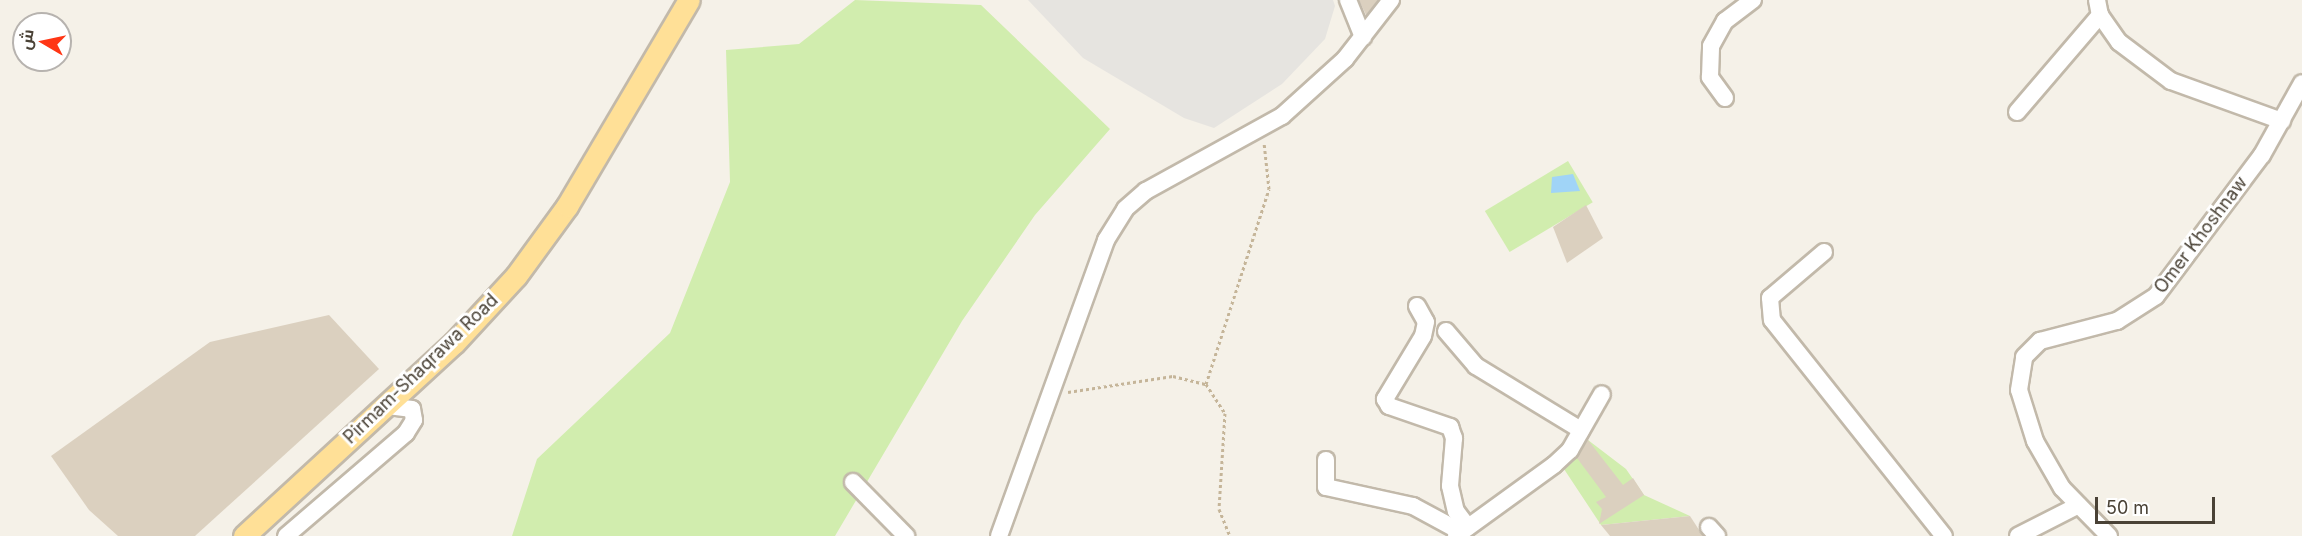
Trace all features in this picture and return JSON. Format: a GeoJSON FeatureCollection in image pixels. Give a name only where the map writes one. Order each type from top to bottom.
{"type":"FeatureCollection","features":[{"type":"Feature","properties":{"kind":"main road","name":"Pirmam-Shaqrawa Road"},"geometry":{"type":"LineString","coordinates":[[244,536],[386,406],[516,276],[567,206],[689,0]]}},
{"type":"Feature","properties":{"kind":"street"},"geometry":{"type":"LineString","coordinates":[[1348,0],[1363,37]]}},
{"type":"Feature","properties":{"kind":"street"},"geometry":{"type":"LineString","coordinates":[[999,536],[1048,394],[1106,240],[1125,209],[1146,191],[1259,133],[1305,99],[1363,37],[1391,0]]}},
{"type":"Feature","properties":{"kind":"street"},"geometry":{"type":"LineString","coordinates":[[1725,98],[1710,77],[1711,46],[1725,21],[1753,0]]}},
{"type":"Feature","properties":{"kind":"street"},"geometry":{"type":"LineString","coordinates":[[2017,112],[2099,8],[2119,42],[2171,81],[2282,121]]}},
{"type":"Feature","properties":{"kind":"street","name":"Omer Khoshnaw"},"geometry":{"type":"LineString","coordinates":[[2109,536],[2079,506],[2052,473],[2028,424],[2018,378],[2024,357],[2040,341],[2117,321],[2148,304],[2282,121],[2302,83]]}},
{"type":"Feature","properties":{"kind":"street"},"geometry":{"type":"LineString","coordinates":[[1824,252],[1770,298],[1772,320],[1815,379],[1944,536]]}},
{"type":"Feature","properties":{"kind":"street"},"geometry":{"type":"LineString","coordinates":[[1417,306],[1426,322],[1423,336],[1384,399],[1389,406],[1450,427],[1454,438],[1450,486],[1462,532]]}},
{"type":"Feature","properties":{"kind":"street"},"geometry":{"type":"LineString","coordinates":[[1446,331],[1476,366],[1581,430]]}},
{"type":"Feature","properties":{"kind":"street"},"geometry":{"type":"LineString","coordinates":[[1462,532],[1554,465],[1581,430],[1602,394]]}},
{"type":"Feature","properties":{"kind":"street"},"geometry":{"type":"LineString","coordinates":[[286,536],[406,433],[414,420],[412,409],[386,406]]}},
{"type":"Feature","properties":{"kind":"street"},"geometry":{"type":"LineString","coordinates":[[1326,460],[1326,487],[1413,506],[1462,532]]}},
{"type":"Feature","properties":{"kind":"street"},"geometry":{"type":"LineString","coordinates":[[854,482],[906,536]]}},
{"type":"Feature","properties":{"kind":"street"},"geometry":{"type":"LineString","coordinates":[[2018,536],[2079,506]]}},
{"type":"Feature","properties":{"kind":"path"},"geometry":{"type":"LineString","coordinates":[[1206,384],[1269,189],[1269,149],[1259,133]]}},
{"type":"Feature","properties":{"kind":"path"},"geometry":{"type":"LineString","coordinates":[[1048,394],[1173,376],[1206,384],[1225,413],[1219,509],[1230,536]]}},
{"type":"Feature","properties":{"kind":"green space"},"geometry":{"type":"Polygon","coordinates":[[[855,0],[981,5],[1110,129],[1035,215],[962,321],[835,536],[512,536],[537,459],[670,333],[730,182],[726,50],[799,44],[855,0]]]}},
{"type":"Feature","properties":{"kind":"green space"},"geometry":{"type":"Polygon","coordinates":[[[1568,161],[1593,202],[1510,252],[1485,211],[1568,161]]]}},
{"type":"Feature","properties":{"kind":"green space"},"geometry":{"type":"Polygon","coordinates":[[[1588,440],[1626,469],[1644,495],[1690,516],[1601,525],[1560,463],[1588,440]]]}},
{"type":"Feature","properties":{"kind":"shaded area"},"geometry":{"type":"Polygon","coordinates":[[[1028,0],[1333,0],[1335,6],[1325,39],[1282,84],[1214,128],[1184,118],[1083,58],[1028,0]]]}},
{"type":"Feature","properties":{"kind":"water"},"geometry":{"type":"Polygon","coordinates":[[[1573,174],[1580,191],[1551,193],[1552,177],[1573,174]]]}},
{"type":"Feature","properties":{"kind":"building"},"geometry":{"type":"Polygon","coordinates":[[[1359,0],[1378,0],[1366,15],[1359,0]]]}},
{"type":"Feature","properties":{"kind":"building"},"geometry":{"type":"Polygon","coordinates":[[[1586,205],[1603,238],[1567,263],[1553,227],[1586,205]]]}},
{"type":"Feature","properties":{"kind":"building"},"geometry":{"type":"Polygon","coordinates":[[[329,315],[379,369],[195,536],[118,536],[89,510],[51,456],[210,342],[329,315]]]}},
{"type":"Feature","properties":{"kind":"building"},"geometry":{"type":"Polygon","coordinates":[[[1588,440],[1623,485],[1633,478],[1644,495],[1599,524],[1602,509],[1596,502],[1606,497],[1577,458],[1588,440]]]}},
{"type":"Feature","properties":{"kind":"building"},"geometry":{"type":"Polygon","coordinates":[[[1690,516],[1703,536],[1610,536],[1601,525],[1690,516]]]}}]}
